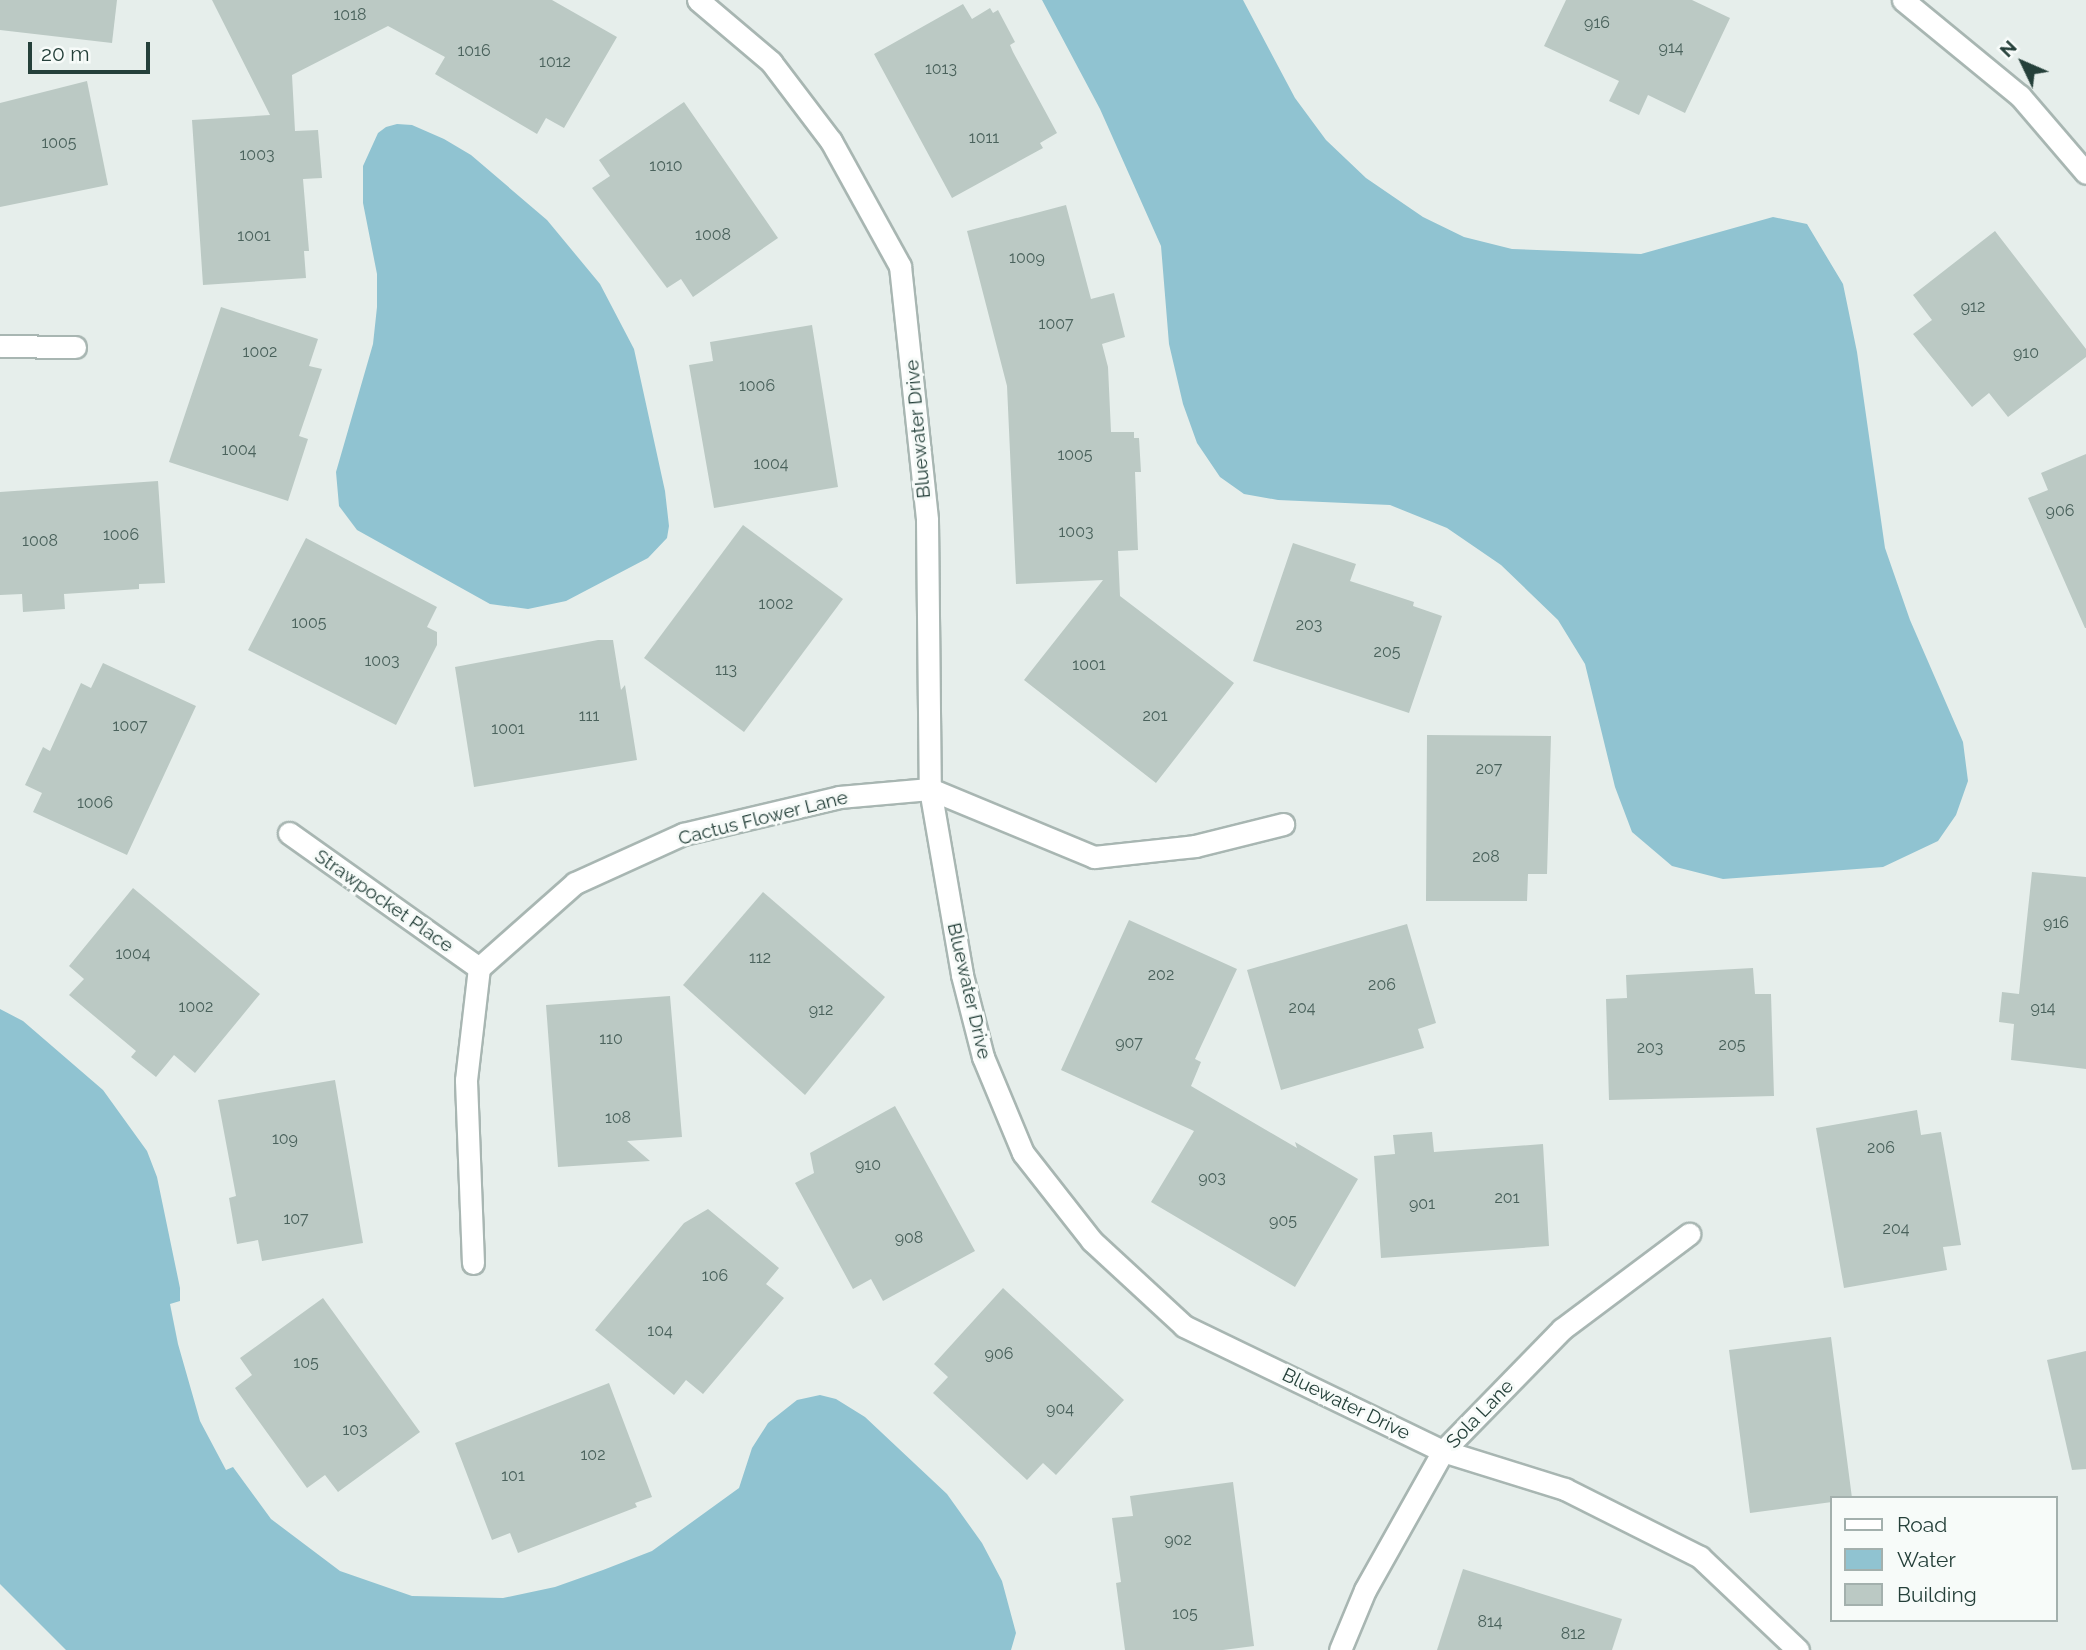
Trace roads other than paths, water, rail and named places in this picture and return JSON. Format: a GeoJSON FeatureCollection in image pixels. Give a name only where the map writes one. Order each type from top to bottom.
{"type":"FeatureCollection","features":[{"type":"Feature","properties":{"kind":"street","name":"Bluewater Drive"},"geometry":{"type":"LineString","coordinates":[[698,0],[771,62],[831,141],[900,266],[927,520],[929,789],[962,975],[982,1058],[1023,1153],[1092,1241],[1184,1326],[1443,1451],[1565,1489],[1700,1557],[1798,1650]]}},
{"type":"Feature","properties":{"kind":"street"},"geometry":{"type":"LineString","coordinates":[[1903,0],[2020,96],[2086,173]]}},
{"type":"Feature","properties":{"kind":"street"},"geometry":{"type":"LineString","coordinates":[[0,346],[75,347]]}},
{"type":"Feature","properties":{"kind":"street","name":"Cactus Flower Lane"},"geometry":{"type":"LineString","coordinates":[[479,968],[575,883],[683,834],[839,796],[929,789],[1094,857],[1195,846],[1283,824]]}},
{"type":"Feature","properties":{"kind":"street","name":"Strawpocket Place"},"geometry":{"type":"LineString","coordinates":[[289,834],[479,968]]}},
{"type":"Feature","properties":{"kind":"street"},"geometry":{"type":"LineString","coordinates":[[473,1263],[466,1080],[479,968]]}},
{"type":"Feature","properties":{"kind":"street","name":"Sola Lane"},"geometry":{"type":"LineString","coordinates":[[1340,1650],[1365,1590],[1443,1451],[1562,1329],[1689,1234]]}},
{"type":"Feature","properties":{"kind":"water"},"geometry":{"type":"Polygon","coordinates":[[[1042,0],[1243,0],[1295,98],[1326,140],[1366,178],[1423,217],[1464,237],[1512,249],[1641,254],[1773,217],[1807,224],[1843,284],[1857,352],[1885,548],[1910,620],[1963,742],[1968,781],[1956,815],[1938,841],[1883,867],[1723,879],[1672,866],[1632,832],[1615,787],[1585,664],[1558,620],[1501,565],[1447,528],[1390,505],[1278,500],[1244,494],[1220,477],[1197,443],[1183,404],[1169,344],[1161,246],[1100,109],[1042,0]]]}},
{"type":"Feature","properties":{"kind":"water"},"geometry":{"type":"Polygon","coordinates":[[[397,124],[412,125],[471,155],[547,220],[600,284],[634,349],[665,491],[669,526],[667,538],[648,558],[566,601],[528,609],[490,604],[357,530],[339,506],[336,472],[373,344],[377,307],[377,274],[363,203],[363,166],[378,133],[397,124]]]}},
{"type":"Feature","properties":{"kind":"water"},"geometry":{"type":"Polygon","coordinates":[[[0,1009],[23,1021],[103,1090],[147,1151],[157,1177],[180,1288],[180,1301],[170,1304],[178,1344],[200,1421],[226,1470],[233,1467],[271,1519],[340,1571],[412,1596],[503,1598],[555,1587],[603,1570],[652,1551],[739,1488],[752,1448],[768,1423],[797,1400],[820,1395],[836,1399],[865,1417],[947,1494],[982,1543],[1002,1581],[1016,1633],[1011,1650],[66,1650],[0,1584],[0,1009]]]}}]}
